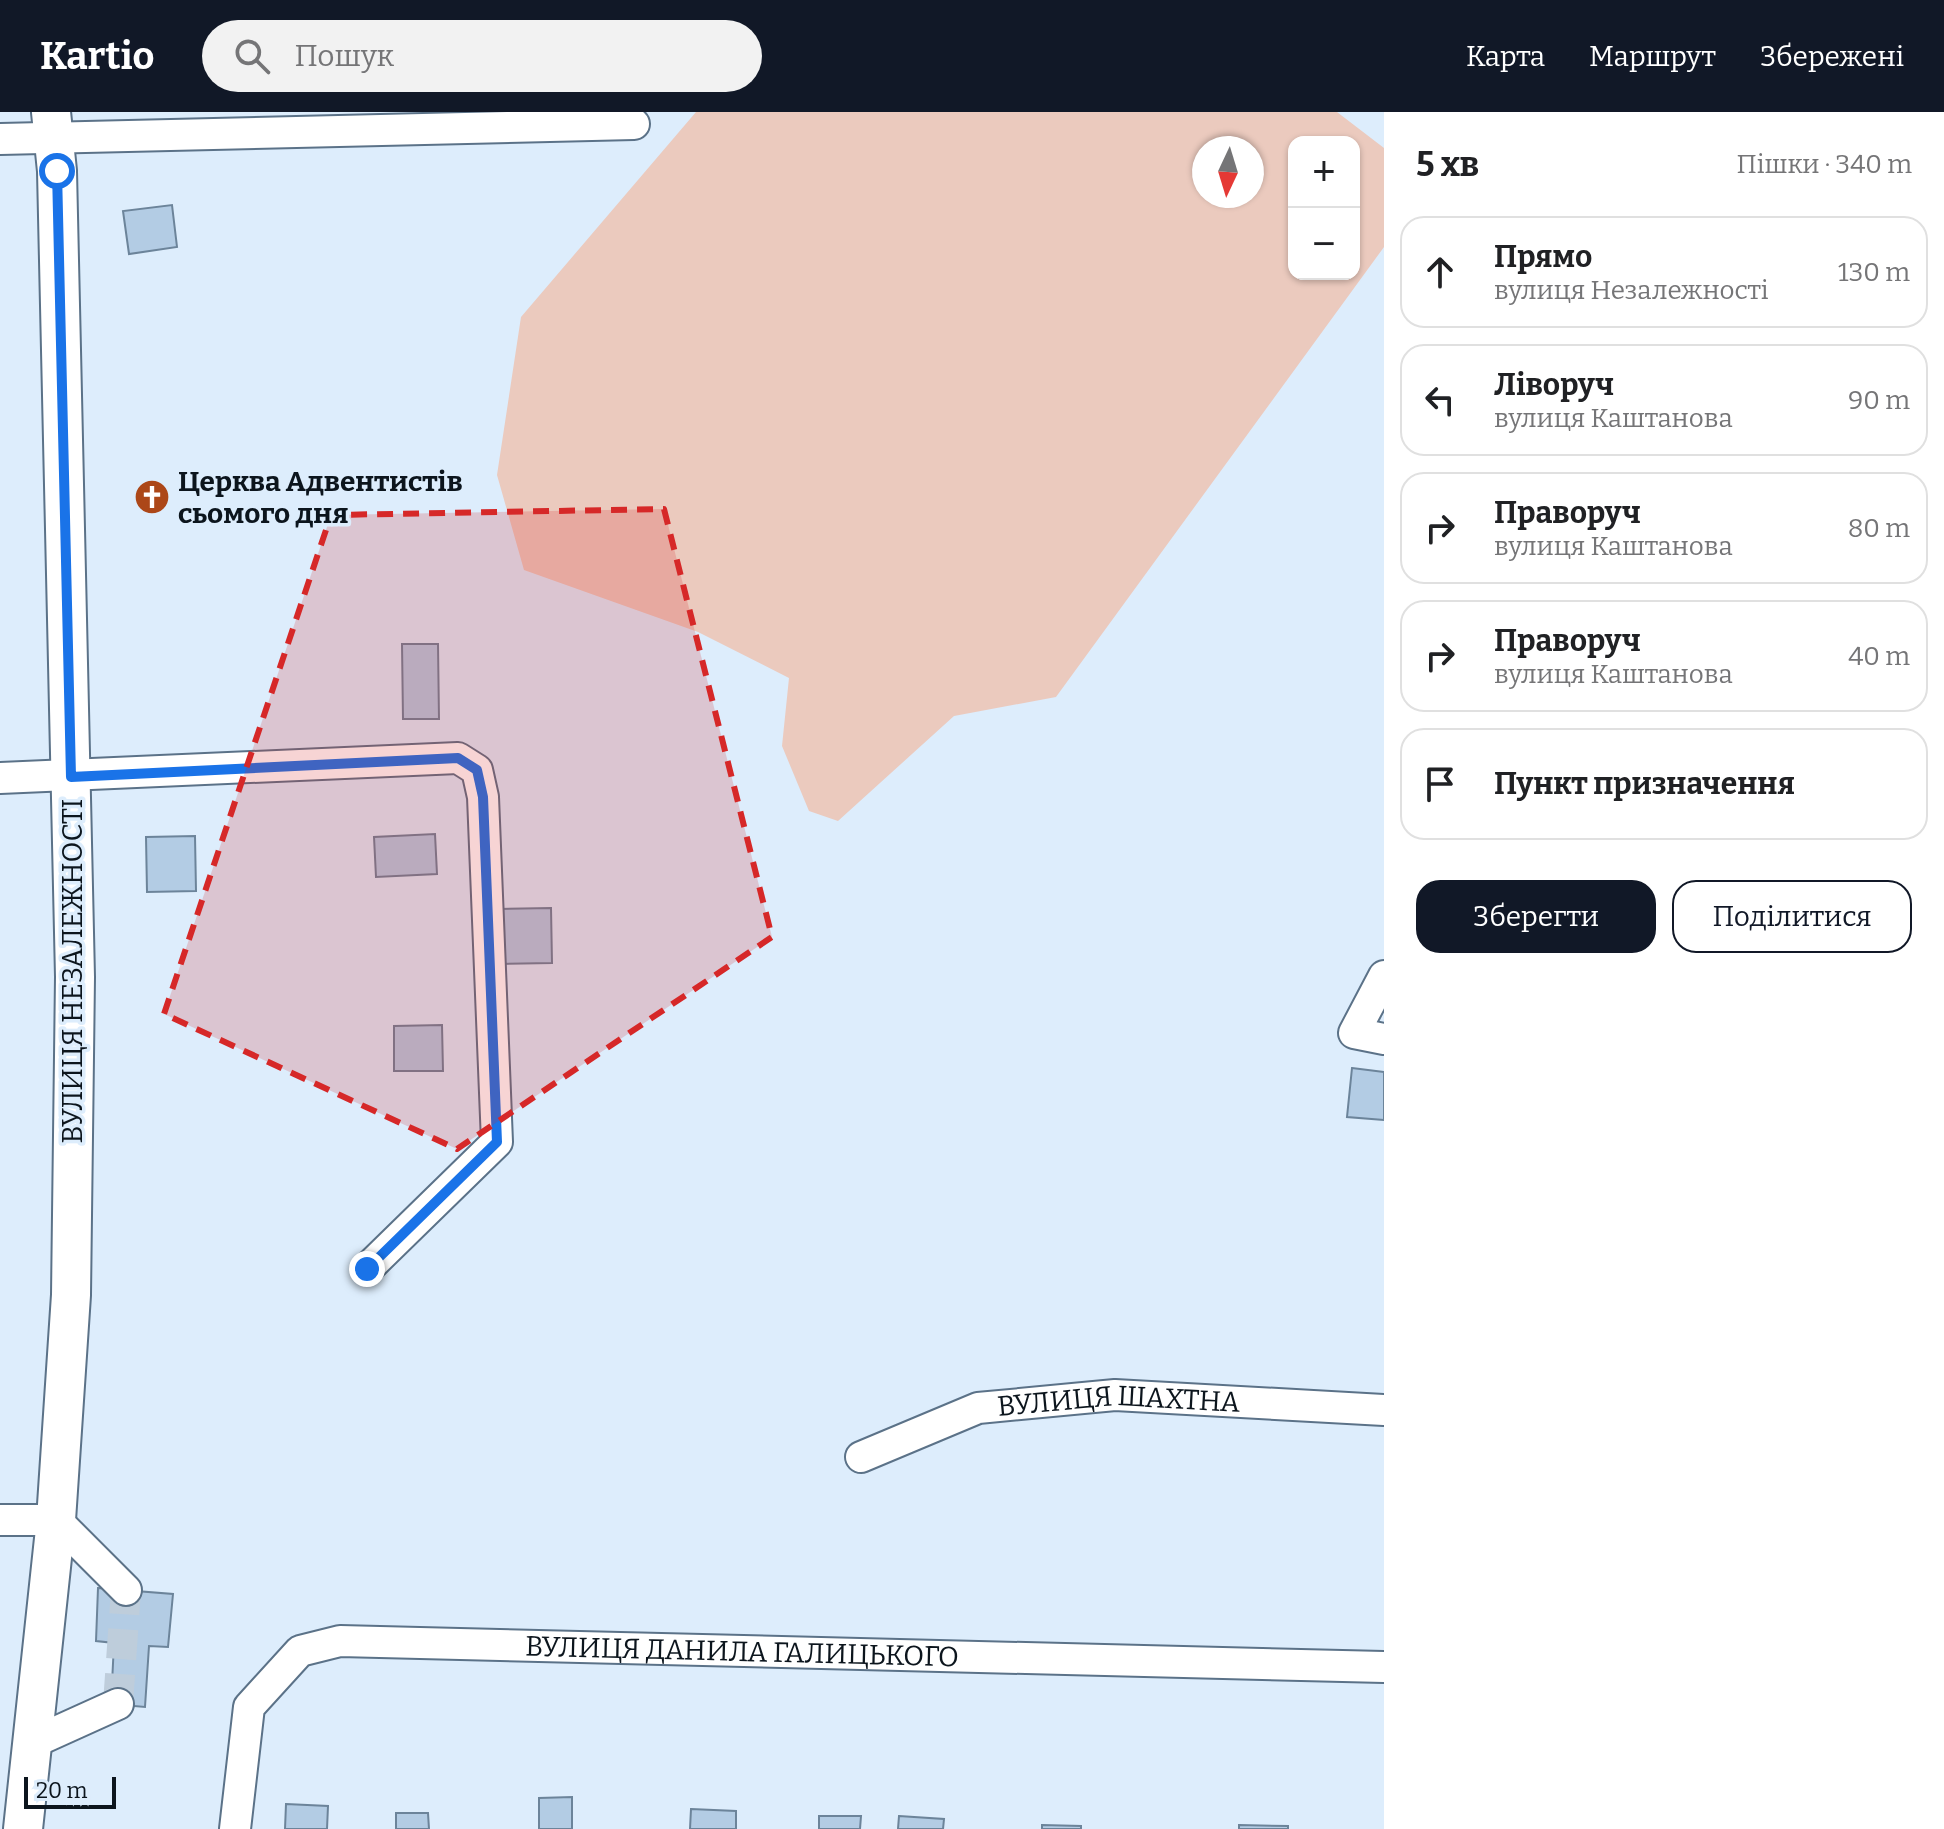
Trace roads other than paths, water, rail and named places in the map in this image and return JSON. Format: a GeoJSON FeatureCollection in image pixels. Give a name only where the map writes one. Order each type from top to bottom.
{"type":"FeatureCollection","features":[{"type":"Feature","properties":{"kind":"main road","name":"ВУЛИЦЯ НЕЗАЛЕЖНОСТІ"},"geometry":{"type":"LineString","coordinates":[[23,1829],[56,1520],[71,1295],[75,977],[57,171],[52,124]]}},
{"type":"Feature","properties":{"kind":"street"},"geometry":{"type":"LineString","coordinates":[[0,139],[52,124],[634,124]]}},
{"type":"Feature","properties":{"kind":"street"},"geometry":{"type":"LineString","coordinates":[[0,778],[458,758],[477,770],[483,797],[497,1142],[367,1269]]}},
{"type":"Feature","properties":{"kind":"street"},"geometry":{"type":"LineString","coordinates":[[1384,976],[1354,1033],[1384,1039]]}},
{"type":"Feature","properties":{"kind":"street","name":"ВУЛИЦЯ ШАХТНА"},"geometry":{"type":"LineString","coordinates":[[861,1457],[978,1408],[1115,1395],[1384,1410]]}},
{"type":"Feature","properties":{"kind":"street"},"geometry":{"type":"LineString","coordinates":[[0,1520],[56,1520],[126,1590]]}},
{"type":"Feature","properties":{"kind":"street","name":"ВУЛИЦЯ ДАНИЛА ГАЛИЦЬКОГО"},"geometry":{"type":"LineString","coordinates":[[235,1829],[249,1707],[300,1651],[340,1641],[1384,1667]]}},
{"type":"Feature","properties":{"kind":"street"},"geometry":{"type":"LineString","coordinates":[[34,1742],[118,1704]]}},
{"type":"Feature","properties":{"kind":"tunnel"},"geometry":{"type":"LineString","coordinates":[[118,1704],[126,1590]]}},
{"type":"Feature","properties":{"kind":"place","name":"Церква Адвентистів сьомого дня"},"geometry":{"type":"Point","coordinates":[152,497]}}]}
